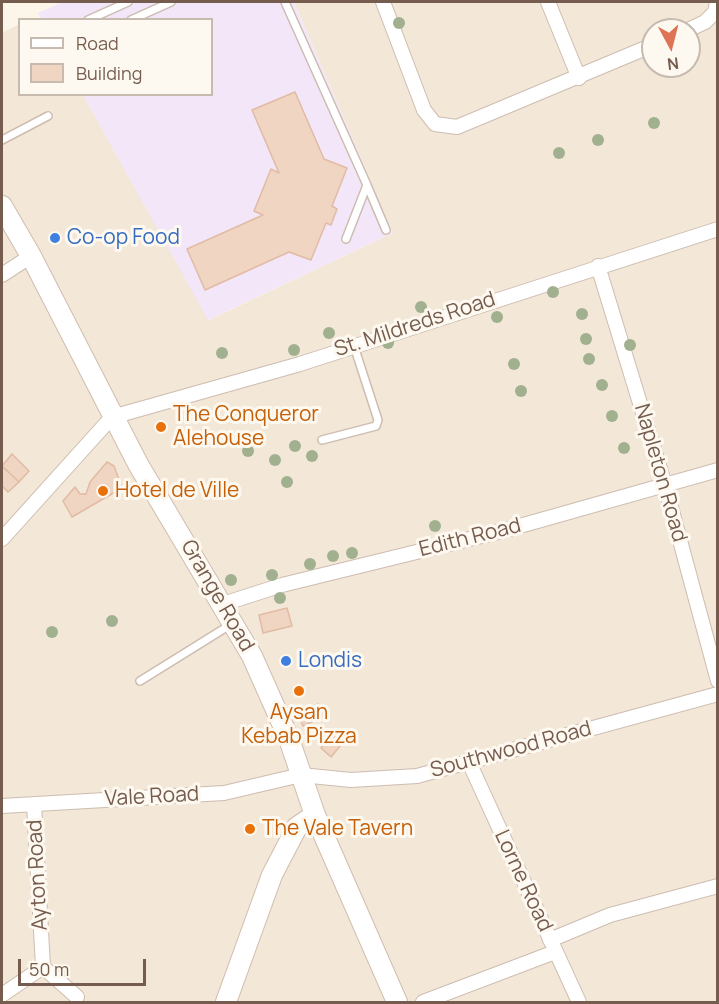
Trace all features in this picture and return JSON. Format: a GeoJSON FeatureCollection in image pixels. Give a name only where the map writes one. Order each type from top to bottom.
{"type":"FeatureCollection","features":[{"type":"Feature","properties":{"kind":"street"},"geometry":{"type":"LineString","coordinates":[[382,2],[424,110],[435,124],[456,127],[579,78],[641,50]]}},
{"type":"Feature","properties":{"kind":"street"},"geometry":{"type":"LineString","coordinates":[[548,2],[579,78]]}},
{"type":"Feature","properties":{"kind":"street"},"geometry":{"type":"LineString","coordinates":[[701,24],[715,12],[717,2]]}},
{"type":"Feature","properties":{"kind":"street","name":"Grange Road"},"geometry":{"type":"LineString","coordinates":[[2,206],[31,256],[112,417],[234,623],[274,702],[315,815],[397,1002]]}},
{"type":"Feature","properties":{"kind":"street","name":"St. Mildreds Road"},"geometry":{"type":"LineString","coordinates":[[112,417],[354,346],[717,229]]}},
{"type":"Feature","properties":{"kind":"street"},"geometry":{"type":"LineString","coordinates":[[2,275],[31,256]]}},
{"type":"Feature","properties":{"kind":"street","name":"Napleton Road"},"geometry":{"type":"LineString","coordinates":[[598,266],[665,485],[717,681]]}},
{"type":"Feature","properties":{"kind":"street"},"geometry":{"type":"LineString","coordinates":[[2,539],[112,417]]}},
{"type":"Feature","properties":{"kind":"street","name":"Edith Road"},"geometry":{"type":"LineString","coordinates":[[223,604],[282,585],[502,531],[717,470]]}},
{"type":"Feature","properties":{"kind":"street","name":"Southwood Road"},"geometry":{"type":"LineString","coordinates":[[301,775],[351,780],[417,776],[468,760],[717,694]]}},
{"type":"Feature","properties":{"kind":"street","name":"Lorne Road"},"geometry":{"type":"LineString","coordinates":[[468,760],[579,1002]]}},
{"type":"Feature","properties":{"kind":"street","name":"Vale Road"},"geometry":{"type":"LineString","coordinates":[[2,806],[224,793],[301,775]]}},
{"type":"Feature","properties":{"kind":"street","name":"Ayton Road"},"geometry":{"type":"LineString","coordinates":[[34,804],[44,967]]}},
{"type":"Feature","properties":{"kind":"street"},"geometry":{"type":"LineString","coordinates":[[226,1002],[272,875],[297,827],[315,815]]}},
{"type":"Feature","properties":{"kind":"street"},"geometry":{"type":"LineString","coordinates":[[423,1002],[553,946],[610,915],[717,886]]}},
{"type":"Feature","properties":{"kind":"street"},"geometry":{"type":"LineString","coordinates":[[2,995],[44,967],[77,997]]}},
{"type":"Feature","properties":{"kind":"lane"},"geometry":{"type":"LineString","coordinates":[[92,18],[128,2]]}},
{"type":"Feature","properties":{"kind":"lane"},"geometry":{"type":"LineString","coordinates":[[135,18],[171,2]]}},
{"type":"Feature","properties":{"kind":"lane"},"geometry":{"type":"LineString","coordinates":[[285,2],[386,230]]}},
{"type":"Feature","properties":{"kind":"lane"},"geometry":{"type":"LineString","coordinates":[[2,140],[48,116]]}},
{"type":"Feature","properties":{"kind":"lane"},"geometry":{"type":"LineString","coordinates":[[346,239],[366,185]]}},
{"type":"Feature","properties":{"kind":"lane"},"geometry":{"type":"LineString","coordinates":[[322,440],[376,426],[378,420],[354,346]]}},
{"type":"Feature","properties":{"kind":"lane"},"geometry":{"type":"LineString","coordinates":[[141,681],[234,623]]}},
{"type":"Feature","properties":{"kind":"shaded area"},"geometry":{"type":"Polygon","coordinates":[[[63,2],[294,2],[393,233],[208,320],[84,96],[213,96],[213,18],[41,18],[38,13],[63,2]]]}},
{"type":"Feature","properties":{"kind":"shaded area"},"geometry":{"type":"Polygon","coordinates":[[[294,2],[717,2],[717,1002],[2,1002],[2,33],[18,25],[18,96],[84,96],[209,320],[393,233],[294,2]]]}},
{"type":"Feature","properties":{"kind":"building"},"geometry":{"type":"Polygon","coordinates":[[[295,92],[324,159],[347,168],[332,206],[337,209],[331,225],[326,223],[311,260],[289,252],[205,290],[187,249],[263,215],[254,211],[271,169],[279,173],[252,110],[295,92]]]}},
{"type":"Feature","properties":{"kind":"building"},"geometry":{"type":"Polygon","coordinates":[[[12,454],[29,471],[19,482],[2,466],[12,454]]]}},
{"type":"Feature","properties":{"kind":"building","name":"Hotel de Ville"},"geometry":{"type":"Polygon","coordinates":[[[107,462],[114,466],[122,488],[72,517],[63,501],[75,487],[80,494],[86,494],[90,482],[107,462]]]}},
{"type":"Feature","properties":{"kind":"building"},"geometry":{"type":"Polygon","coordinates":[[[2,466],[19,482],[8,492],[2,486],[2,466]]]}},
{"type":"Feature","properties":{"kind":"building"},"geometry":{"type":"Polygon","coordinates":[[[287,608],[292,626],[263,633],[259,615],[287,608]]]}},
{"type":"Feature","properties":{"kind":"building"},"geometry":{"type":"Polygon","coordinates":[[[318,704],[324,716],[303,726],[298,714],[318,704]]]}},
{"type":"Feature","properties":{"kind":"building"},"geometry":{"type":"Polygon","coordinates":[[[334,731],[345,740],[331,757],[321,748],[334,731]]]}},
{"type":"Feature","properties":{"kind":"place","name":"Co-op Food"},"geometry":{"type":"Point","coordinates":[55,238]}},
{"type":"Feature","properties":{"kind":"place","name":"The Conqueror Alehouse"},"geometry":{"type":"Point","coordinates":[161,427]}},
{"type":"Feature","properties":{"kind":"place","name":"Hotel de Ville"},"geometry":{"type":"Point","coordinates":[103,491]}},
{"type":"Feature","properties":{"kind":"place","name":"Londis"},"geometry":{"type":"Point","coordinates":[286,661]}},
{"type":"Feature","properties":{"kind":"place","name":"Aysan Kebab Pizza"},"geometry":{"type":"Point","coordinates":[299,691]}},
{"type":"Feature","properties":{"kind":"place","name":"The Vale Tavern"},"geometry":{"type":"Point","coordinates":[250,829]}}]}
